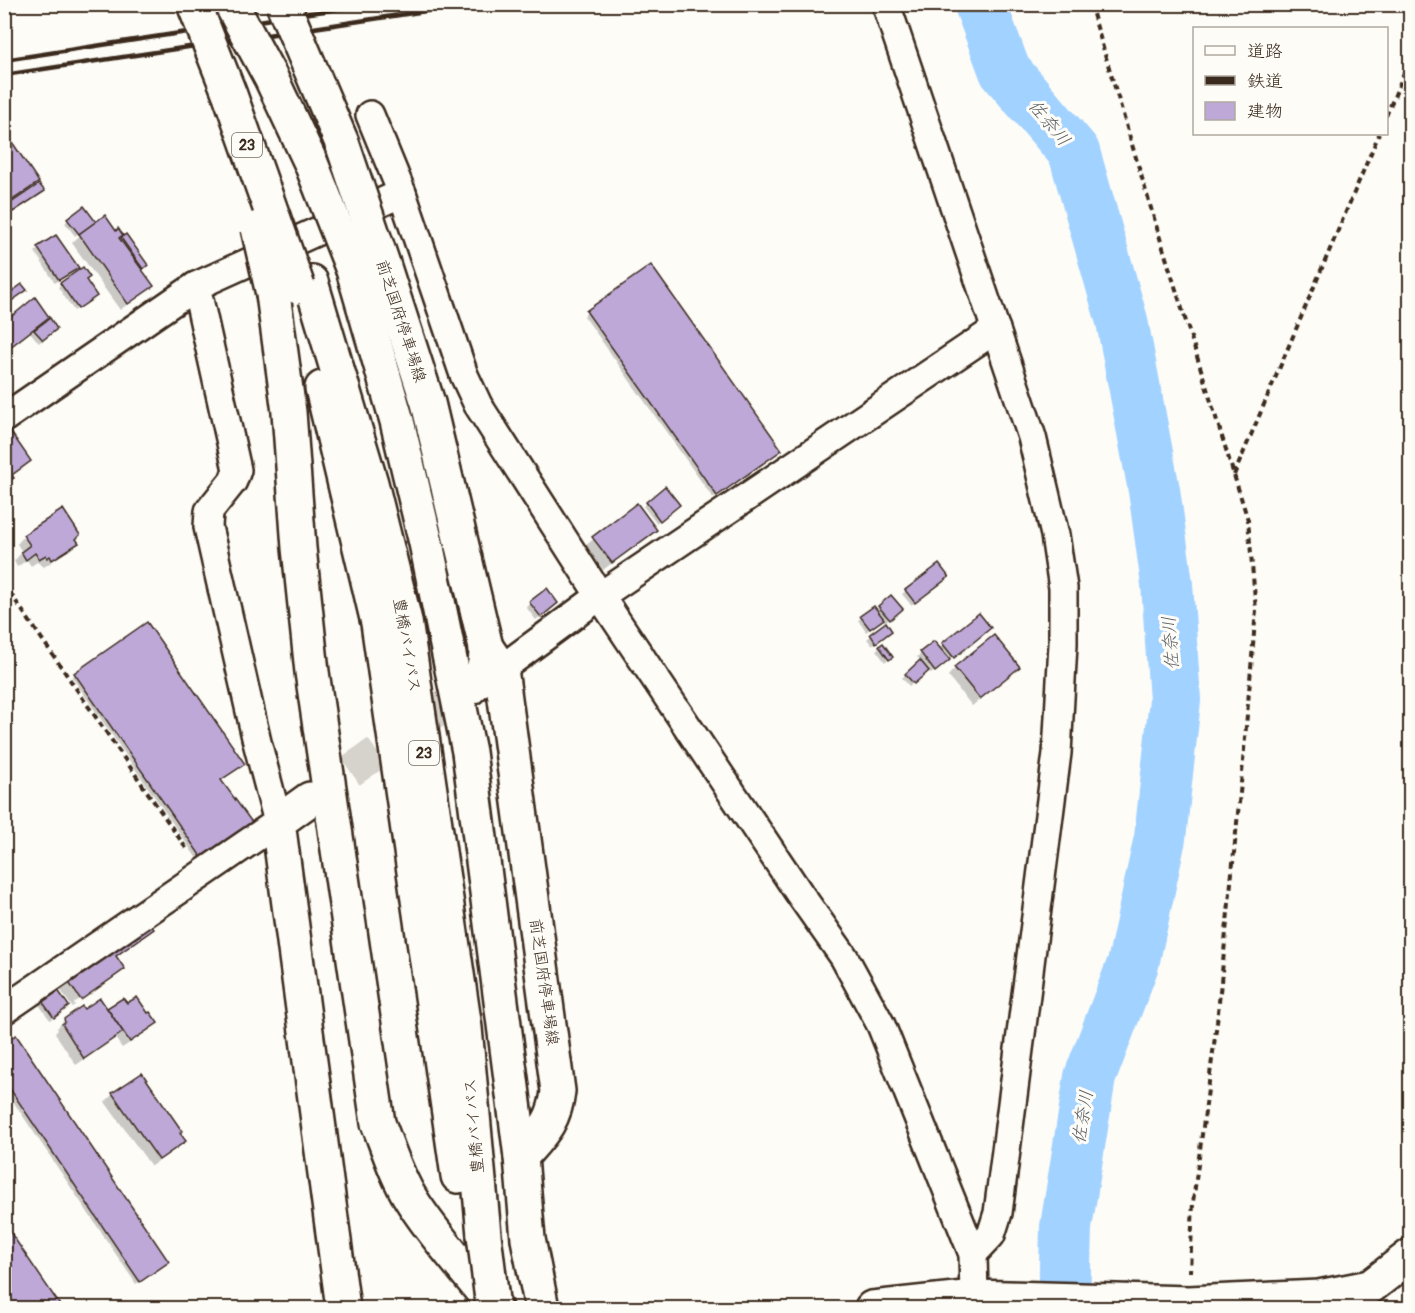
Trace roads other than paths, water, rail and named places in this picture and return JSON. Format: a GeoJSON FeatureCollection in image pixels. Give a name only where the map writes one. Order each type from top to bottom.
{"type":"FeatureCollection","features":[{"type":"Feature","properties":{"kind":"main road","name":"豊橋バイパス"},"geometry":{"type":"LineString","coordinates":[[194,4],[230,95],[294,288]]}},
{"type":"Feature","properties":{"kind":"main road","name":"豊橋バイパス"},"geometry":{"type":"LineString","coordinates":[[215,4],[265,143],[294,288],[378,623],[475,1236],[494,1308]]}},
{"type":"Feature","properties":{"kind":"main road"},"geometry":{"type":"LineString","coordinates":[[231,4],[271,78],[311,163],[368,267],[397,422],[421,521],[469,752],[521,1157],[528,1239],[542,1308]]}},
{"type":"Feature","properties":{"kind":"main road","name":"前芝国府停車場線"},"geometry":{"type":"LineString","coordinates":[[282,4],[342,143],[368,267],[428,403],[493,658],[558,1090],[557,1108],[550,1124],[521,1157]]}},
{"type":"Feature","properties":{"kind":"main road"},"geometry":{"type":"LineString","coordinates":[[294,288],[289,412],[299,548],[312,672],[378,1123],[410,1197],[428,1224],[494,1308]]}},
{"type":"Feature","properties":{"kind":"main road","name":"前芝国府停車場線"},"geometry":{"type":"LineString","coordinates":[[470,688],[479,681],[493,658]]}},
{"type":"Feature","properties":{"kind":"main road"},"geometry":{"type":"LineString","coordinates":[[309,799],[278,822],[343,1308]]}},
{"type":"Feature","properties":{"kind":"main road","name":"豊橋バイパス"},"geometry":{"type":"LineString","coordinates":[[475,1236],[476,1308]]}},
{"type":"Feature","properties":{"kind":"main road"},"geometry":{"type":"LineString","coordinates":[[872,1308],[983,1301],[1181,1304],[1319,1297],[1374,1298],[1410,1256]]}},
{"type":"Feature","properties":{"kind":"street"},"geometry":{"type":"LineString","coordinates":[[886,4],[1032,437],[1055,535],[1063,588],[1063,644],[1057,753],[998,1213],[991,1235],[973,1254]]}},
{"type":"Feature","properties":{"kind":"street"},"geometry":{"type":"LineString","coordinates":[[370,115],[402,193],[464,375],[478,405],[600,596],[844,957],[881,1025],[973,1254],[983,1301]]}},
{"type":"Feature","properties":{"kind":"street"},"geometry":{"type":"LineString","coordinates":[[4,418],[196,286],[402,193]]}},
{"type":"Feature","properties":{"kind":"street"},"geometry":{"type":"LineString","coordinates":[[4,1010],[278,822],[254,730],[207,527],[209,510],[233,481],[237,470],[196,286]]}},
{"type":"Feature","properties":{"kind":"street"},"geometry":{"type":"LineString","coordinates":[[493,658],[600,596],[996,329]]}},
{"type":"Feature","properties":{"kind":"waterway","name":"佐奈川"},"geometry":{"type":"LineString","coordinates":[[980,4],[1005,71],[1074,152],[1122,321],[1154,490],[1167,584],[1175,700],[1160,838],[1133,964],[1090,1077],[1066,1227],[1064,1308]]}},
{"type":"Feature","properties":{"kind":"tunnel"},"geometry":{"type":"LineString","coordinates":[[310,799],[470,688]]}},
{"type":"Feature","properties":{"kind":"railway"},"geometry":{"type":"LineString","coordinates":[[4,60],[370,4]]}},
{"type":"Feature","properties":{"kind":"railway"},"geometry":{"type":"LineString","coordinates":[[4,75],[472,4]]}}]}
